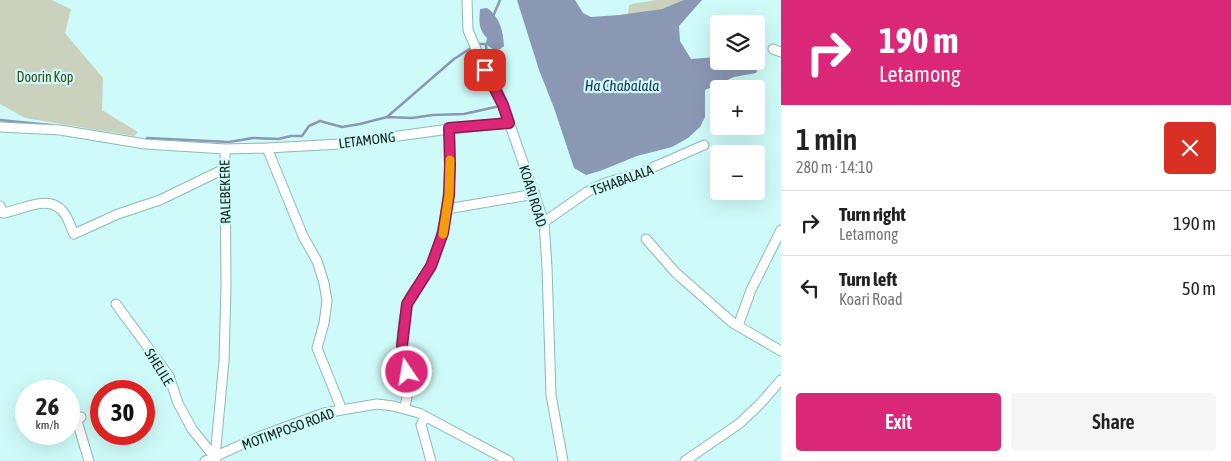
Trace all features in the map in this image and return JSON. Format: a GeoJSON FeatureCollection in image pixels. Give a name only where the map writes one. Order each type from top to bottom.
{"type":"FeatureCollection","features":[{"type":"Feature","properties":{"kind":"street","name":"KOARI ROAD"},"geometry":{"type":"LineString","coordinates":[[467,0],[468,30],[485,70],[503,105],[544,222],[551,395],[563,461]]}},
{"type":"Feature","properties":{"kind":"street","name":"LETAMONG"},"geometry":{"type":"LineString","coordinates":[[224,149],[341,144],[449,128],[509,123]]}},
{"type":"Feature","properties":{"kind":"street","name":"RALEBEKERE"},"geometry":{"type":"LineString","coordinates":[[0,127],[60,130],[146,144],[224,149],[226,295],[224,361],[216,459]]}},
{"type":"Feature","properties":{"kind":"street"},"geometry":{"type":"LineString","coordinates":[[404,408],[408,390],[402,346],[407,304],[431,266],[443,233],[447,209],[450,165],[449,128]]}},
{"type":"Feature","properties":{"kind":"street","name":"TSHABALALA"},"geometry":{"type":"LineString","coordinates":[[544,222],[587,192],[605,183],[640,173],[704,145]]}},
{"type":"Feature","properties":{"kind":"street"},"geometry":{"type":"LineString","coordinates":[[267,148],[303,236],[317,261],[324,283],[326,301],[324,322],[317,348],[342,410]]}},
{"type":"Feature","properties":{"kind":"street"},"geometry":{"type":"LineString","coordinates":[[0,206],[3,213],[38,203],[53,204],[65,214],[74,234],[118,214],[160,200],[224,169]]}},
{"type":"Feature","properties":{"kind":"street"},"geometry":{"type":"LineString","coordinates":[[447,209],[535,194]]}},
{"type":"Feature","properties":{"kind":"street"},"geometry":{"type":"LineString","coordinates":[[738,326],[751,290],[781,230]]}},
{"type":"Feature","properties":{"kind":"street"},"geometry":{"type":"LineString","coordinates":[[646,239],[676,273],[738,326],[781,351]]}},
{"type":"Feature","properties":{"kind":"street","name":"SHELILE"},"geometry":{"type":"LineString","coordinates":[[116,304],[169,376],[178,403],[192,429],[216,459]]}},
{"type":"Feature","properties":{"kind":"street"},"geometry":{"type":"LineString","coordinates":[[685,461],[740,423],[781,380]]}},
{"type":"Feature","properties":{"kind":"street","name":"MOTIMPOSO ROAD"},"geometry":{"type":"LineString","coordinates":[[206,461],[216,459],[261,436],[324,413],[377,404],[404,408],[425,416],[509,461]]}},
{"type":"Feature","properties":{"kind":"street"},"geometry":{"type":"LineString","coordinates":[[425,416],[421,425],[431,461]]}},
{"type":"Feature","properties":{"kind":"street"},"geometry":{"type":"LineString","coordinates":[[81,418],[77,421],[89,461]]}},
{"type":"Feature","properties":{"kind":"green space","name":"Doorin Kop"},"geometry":{"type":"Polygon","coordinates":[[[0,0],[51,0],[71,9],[65,33],[103,78],[102,110],[138,132],[134,136],[25,118],[0,104],[0,0]]]}},
{"type":"Feature","properties":{"kind":"green space"},"geometry":{"type":"Polygon","coordinates":[[[656,0],[687,0],[662,9],[628,14],[629,5],[656,0]]]}},
{"type":"Feature","properties":{"kind":"water","name":"Ha Chabalala"},"geometry":{"type":"Polygon","coordinates":[[[517,0],[575,0],[583,13],[591,17],[662,9],[684,0],[702,0],[679,26],[680,41],[691,59],[710,58],[710,70],[758,70],[756,73],[727,80],[710,80],[710,88],[705,90],[705,117],[700,127],[688,138],[672,147],[637,156],[586,175],[574,168],[539,70],[517,0]]]}},
{"type":"Feature","properties":{"kind":"water"},"geometry":{"type":"Polygon","coordinates":[[[487,8],[498,20],[502,30],[504,46],[500,49],[494,50],[486,44],[487,38],[479,21],[480,9],[487,8]]]}},
{"type":"Feature","properties":{"kind":"waterway"},"geometry":{"type":"LineString","coordinates":[[494,14],[500,0]]}},
{"type":"Feature","properties":{"kind":"waterway"},"geometry":{"type":"LineString","coordinates":[[479,44],[487,44]]}},
{"type":"Feature","properties":{"kind":"waterway"},"geometry":{"type":"LineString","coordinates":[[486,44],[487,58],[506,100],[507,103],[505,104]]}},
{"type":"Feature","properties":{"kind":"waterway"},"geometry":{"type":"LineString","coordinates":[[387,117],[454,59],[471,48]]}},
{"type":"Feature","properties":{"kind":"waterway"},"geometry":{"type":"LineString","coordinates":[[147,138],[229,142],[253,138],[278,139],[302,136],[309,126],[320,121],[342,127],[387,117],[412,118],[464,114],[500,106]]}},
{"type":"Feature","properties":{"kind":"waterway"},"geometry":{"type":"LineString","coordinates":[[0,120],[50,125]]}},
{"type":"Feature","properties":{"kind":"slow traffic"},"geometry":{"type":"LineString","coordinates":[[443,234],[449,195],[450,160]]}},
{"type":"Feature","properties":{"kind":"route"},"geometry":{"type":"LineString","coordinates":[[407,372],[402,346],[407,304],[431,266],[443,233],[449,195],[449,128],[509,123],[503,105],[485,70]]}}]}
